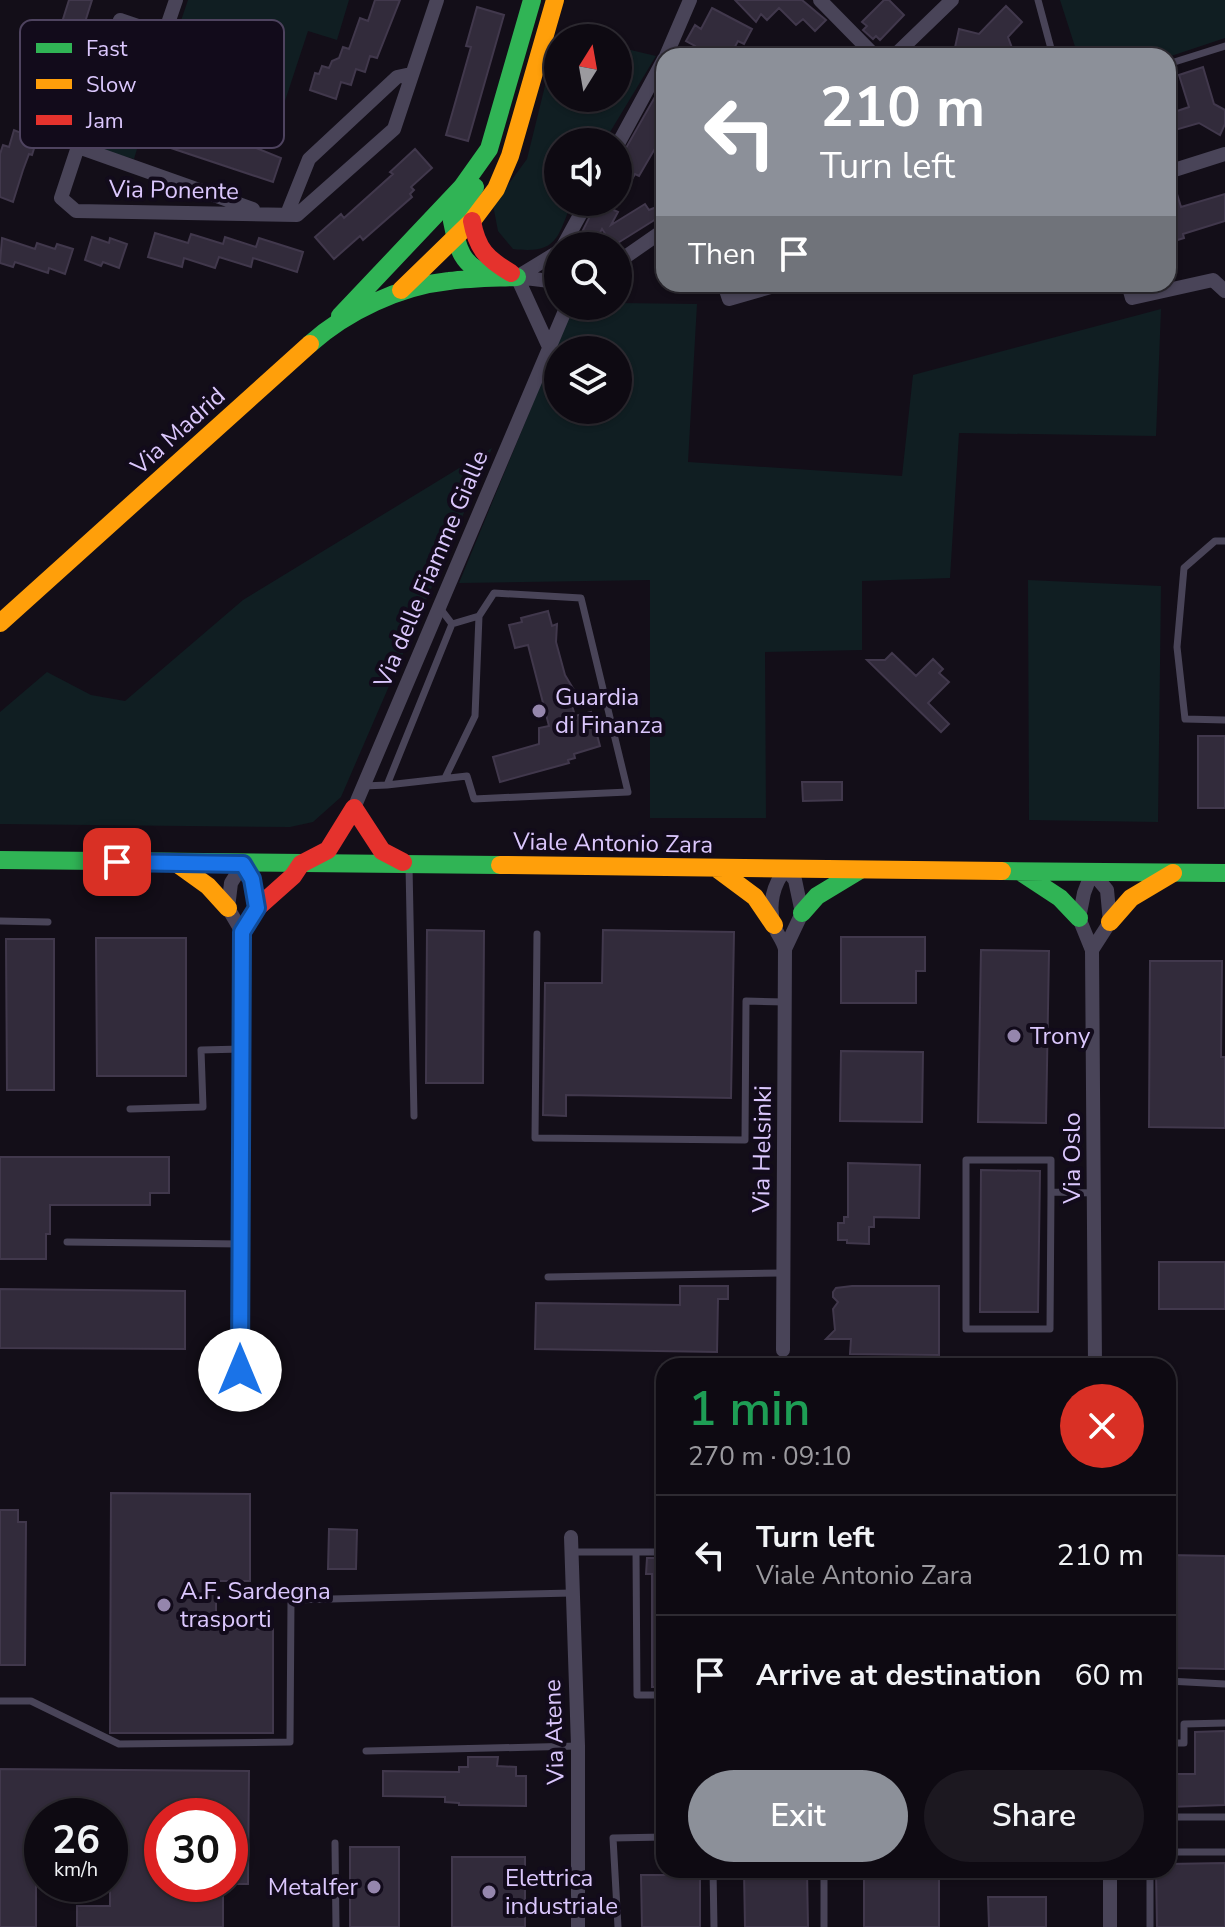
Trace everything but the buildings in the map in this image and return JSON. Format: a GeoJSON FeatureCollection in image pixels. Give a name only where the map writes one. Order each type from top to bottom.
{"type":"FeatureCollection","features":[{"type":"Feature","properties":{"kind":"main road"},"geometry":{"type":"LineString","coordinates":[[517,277],[482,273],[463,263],[452,221],[483,176],[529,1]]}},
{"type":"Feature","properties":{"kind":"main road"},"geometry":{"type":"LineString","coordinates":[[399,292],[472,221],[496,189],[510,156],[553,4]]}},
{"type":"Feature","properties":{"kind":"main road"},"geometry":{"type":"LineString","coordinates":[[330,326],[462,187],[489,149]]}},
{"type":"Feature","properties":{"kind":"main road"},"geometry":{"type":"LineString","coordinates":[[472,221],[476,246],[486,258],[517,277]]}},
{"type":"Feature","properties":{"kind":"main road"},"geometry":{"type":"LineString","coordinates":[[370,285],[434,235],[455,237]]}},
{"type":"Feature","properties":{"kind":"main road"},"geometry":{"type":"LineString","coordinates":[[399,292],[447,281],[517,277]]}},
{"type":"Feature","properties":{"kind":"main road","name":"Via Madrid"},"geometry":{"type":"LineString","coordinates":[[0,623],[330,326],[399,292]]}},
{"type":"Feature","properties":{"kind":"main road"},"geometry":{"type":"LineString","coordinates":[[257,908],[293,876],[301,864],[328,850],[354,808],[382,851],[409,865]]}},
{"type":"Feature","properties":{"kind":"main road","name":"Viale Antonio Zara"},"geometry":{"type":"LineString","coordinates":[[0,860],[1225,873]]}},
{"type":"Feature","properties":{"kind":"main road"},"geometry":{"type":"LineString","coordinates":[[176,863],[208,886],[228,908]]}},
{"type":"Feature","properties":{"kind":"main road"},"geometry":{"type":"LineString","coordinates":[[716,868],[755,897],[774,925]]}},
{"type":"Feature","properties":{"kind":"main road"},"geometry":{"type":"LineString","coordinates":[[802,913],[817,896],[862,870]]}},
{"type":"Feature","properties":{"kind":"main road"},"geometry":{"type":"LineString","coordinates":[[1020,871],[1056,892],[1079,918]]}},
{"type":"Feature","properties":{"kind":"main road"},"geometry":{"type":"LineString","coordinates":[[1110,922],[1131,898],[1173,873]]}},
{"type":"Feature","properties":{"kind":"street","name":"Via Ponente"},"geometry":{"type":"LineString","coordinates":[[169,20],[176,0]]}},
{"type":"Feature","properties":{"kind":"street"},"geometry":{"type":"LineString","coordinates":[[411,74],[397,77],[309,159],[287,214],[297,215],[394,129],[437,0]]}},
{"type":"Feature","properties":{"kind":"street"},"geometry":{"type":"LineString","coordinates":[[669,48],[690,0]]}},
{"type":"Feature","properties":{"kind":"street"},"geometry":{"type":"LineString","coordinates":[[820,0],[867,48]]}},
{"type":"Feature","properties":{"kind":"street"},"geometry":{"type":"LineString","coordinates":[[902,48],[952,0]]}},
{"type":"Feature","properties":{"kind":"street"},"geometry":{"type":"LineString","coordinates":[[529,1],[553,4]]}},
{"type":"Feature","properties":{"kind":"street"},"geometry":{"type":"LineString","coordinates":[[627,128],[656,74]]}},
{"type":"Feature","properties":{"kind":"street","name":"Via Ponente"},"geometry":{"type":"LineString","coordinates":[[78,148],[61,198],[76,211],[287,214]]}},
{"type":"Feature","properties":{"kind":"street"},"geometry":{"type":"LineString","coordinates":[[81,148],[264,213]]}},
{"type":"Feature","properties":{"kind":"street"},"geometry":{"type":"LineString","coordinates":[[1176,169],[1225,154]]}},
{"type":"Feature","properties":{"kind":"street"},"geometry":{"type":"LineString","coordinates":[[632,252],[656,236]]}},
{"type":"Feature","properties":{"kind":"street"},"geometry":{"type":"LineString","coordinates":[[517,277],[544,261]]}},
{"type":"Feature","properties":{"kind":"street"},"geometry":{"type":"LineString","coordinates":[[517,277],[544,280]]}},
{"type":"Feature","properties":{"kind":"street"},"geometry":{"type":"LineString","coordinates":[[517,277],[544,336]]}},
{"type":"Feature","properties":{"kind":"street"},"geometry":{"type":"LineString","coordinates":[[1176,288],[1213,280],[1225,291]]}},
{"type":"Feature","properties":{"kind":"street"},"geometry":{"type":"LineString","coordinates":[[727,292],[729,299],[753,292]]}},
{"type":"Feature","properties":{"kind":"street"},"geometry":{"type":"LineString","coordinates":[[1130,292],[1132,298],[1159,292]]}},
{"type":"Feature","properties":{"kind":"street","name":"Via delle Fiamme Gialle"},"geometry":{"type":"LineString","coordinates":[[354,808],[544,359]]}},
{"type":"Feature","properties":{"kind":"street"},"geometry":{"type":"LineString","coordinates":[[240,1370],[242,932],[228,908],[231,883],[243,864],[252,879],[257,908],[242,932]]}},
{"type":"Feature","properties":{"kind":"street"},"geometry":{"type":"LineString","coordinates":[[786,869],[795,880],[802,913]]}},
{"type":"Feature","properties":{"kind":"street","name":"Via Helsinki"},"geometry":{"type":"LineString","coordinates":[[783,1350],[785,949],[774,925],[772,897],[776,881],[786,869]]}},
{"type":"Feature","properties":{"kind":"street"},"geometry":{"type":"LineString","coordinates":[[1079,918],[1092,872],[1107,890],[1110,922],[1092,950]]}},
{"type":"Feature","properties":{"kind":"street","name":"Via Helsinki"},"geometry":{"type":"LineString","coordinates":[[785,949],[802,913]]}},
{"type":"Feature","properties":{"kind":"street","name":"Via Oslo"},"geometry":{"type":"LineString","coordinates":[[1079,918],[1092,950],[1095,1358]]}},
{"type":"Feature","properties":{"kind":"street","name":"Via Atene"},"geometry":{"type":"LineString","coordinates":[[571,1544],[578,1746],[578,1927]]}},
{"type":"Feature","properties":{"kind":"street"},"geometry":{"type":"LineString","coordinates":[[1110,1878],[1110,1927]]}},
{"type":"Feature","properties":{"kind":"lane"},"geometry":{"type":"LineString","coordinates":[[1038,0],[1051,48]]}},
{"type":"Feature","properties":{"kind":"lane"},"geometry":{"type":"LineString","coordinates":[[1176,61],[1225,46]]}},
{"type":"Feature","properties":{"kind":"lane"},"geometry":{"type":"LineString","coordinates":[[1225,541],[1215,541],[1184,568],[1177,647],[1185,719],[1225,720]]}},
{"type":"Feature","properties":{"kind":"lane"},"geometry":{"type":"LineString","coordinates":[[364,786],[467,776],[474,799],[628,792],[581,598],[494,593],[479,616],[475,716],[445,778]]}},
{"type":"Feature","properties":{"kind":"lane"},"geometry":{"type":"LineString","coordinates":[[439,607],[452,624]]}},
{"type":"Feature","properties":{"kind":"lane"},"geometry":{"type":"LineString","coordinates":[[452,624],[479,616]]}},
{"type":"Feature","properties":{"kind":"lane"},"geometry":{"type":"LineString","coordinates":[[387,785],[452,624]]}},
{"type":"Feature","properties":{"kind":"lane"},"geometry":{"type":"LineString","coordinates":[[409,865],[414,1116]]}},
{"type":"Feature","properties":{"kind":"lane"},"geometry":{"type":"LineString","coordinates":[[0,921],[48,922]]}},
{"type":"Feature","properties":{"kind":"lane"},"geometry":{"type":"LineString","coordinates":[[537,934],[535,1138],[745,1140],[746,1001],[785,1002]]}},
{"type":"Feature","properties":{"kind":"lane"},"geometry":{"type":"LineString","coordinates":[[130,1109],[203,1107],[201,1050],[242,1049]]}},
{"type":"Feature","properties":{"kind":"lane"},"geometry":{"type":"LineString","coordinates":[[966,1160],[1051,1160],[1051,1192],[1050,1329],[966,1329],[966,1160]]}},
{"type":"Feature","properties":{"kind":"lane"},"geometry":{"type":"LineString","coordinates":[[1051,1192],[1094,1193]]}},
{"type":"Feature","properties":{"kind":"lane"},"geometry":{"type":"LineString","coordinates":[[67,1242],[241,1244]]}},
{"type":"Feature","properties":{"kind":"lane"},"geometry":{"type":"LineString","coordinates":[[548,1277],[782,1273]]}},
{"type":"Feature","properties":{"kind":"lane"},"geometry":{"type":"LineString","coordinates":[[571,1544],[656,1552]]}},
{"type":"Feature","properties":{"kind":"lane"},"geometry":{"type":"LineString","coordinates":[[636,1552],[637,1695],[656,1695]]}},
{"type":"Feature","properties":{"kind":"lane"},"geometry":{"type":"LineString","coordinates":[[0,1701],[31,1701],[119,1744],[290,1742],[291,1600],[572,1593]]}},
{"type":"Feature","properties":{"kind":"lane"},"geometry":{"type":"LineString","coordinates":[[1176,1681],[1225,1684]]}},
{"type":"Feature","properties":{"kind":"lane"},"geometry":{"type":"LineString","coordinates":[[1176,1743],[1184,1743],[1184,1724],[1225,1723]]}},
{"type":"Feature","properties":{"kind":"lane"},"geometry":{"type":"LineString","coordinates":[[366,1751],[578,1746]]}},
{"type":"Feature","properties":{"kind":"lane"},"geometry":{"type":"LineString","coordinates":[[1176,1817],[1225,1817]]}},
{"type":"Feature","properties":{"kind":"lane"},"geometry":{"type":"LineString","coordinates":[[618,1927],[613,1838],[656,1837]]}},
{"type":"Feature","properties":{"kind":"lane"},"geometry":{"type":"LineString","coordinates":[[335,1843],[336,1927]]}},
{"type":"Feature","properties":{"kind":"lane"},"geometry":{"type":"LineString","coordinates":[[1176,1852],[1225,1852]]}},
{"type":"Feature","properties":{"kind":"lane"},"geometry":{"type":"LineString","coordinates":[[713,1878],[714,1927]]}},
{"type":"Feature","properties":{"kind":"lane"},"geometry":{"type":"LineString","coordinates":[[824,1878],[824,1927]]}},
{"type":"Feature","properties":{"kind":"lane"},"geometry":{"type":"LineString","coordinates":[[1150,1878],[1150,1927]]}},
{"type":"Feature","properties":{"kind":"shaded area"},"geometry":{"type":"Polygon","coordinates":[[[188,0],[349,0],[337,40],[308,31],[284,104],[284,20],[181,20],[188,0]]]}},
{"type":"Feature","properties":{"kind":"shaded area"},"geometry":{"type":"Polygon","coordinates":[[[1060,0],[1225,0],[1225,38],[1176,54],[1176,48],[1075,48],[1060,0]]]}},
{"type":"Feature","properties":{"kind":"shaded area"},"geometry":{"type":"Polygon","coordinates":[[[632,50],[656,56],[632,96],[632,50]]]}},
{"type":"Feature","properties":{"kind":"shaded area"},"geometry":{"type":"Polygon","coordinates":[[[544,90],[544,112],[622,112],[612,128],[544,128],[544,216],[567,216],[560,232],[544,232],[544,247],[513,249],[498,231],[493,205],[527,159],[544,90]]]}},
{"type":"Feature","properties":{"kind":"shaded area"},"geometry":{"type":"Polygon","coordinates":[[[93,148],[137,148],[134,159],[93,148]]]}},
{"type":"Feature","properties":{"kind":"shaded area"},"geometry":{"type":"Polygon","coordinates":[[[632,303],[697,304],[688,462],[902,476],[913,375],[1161,309],[1156,436],[959,433],[950,578],[862,581],[862,650],[765,652],[766,818],[650,818],[650,580],[459,583],[544,376],[544,424],[632,424],[632,336],[561,336],[567,320],[632,320],[632,303]]]}},
{"type":"Feature","properties":{"kind":"shaded area"},"geometry":{"type":"Polygon","coordinates":[[[492,448],[341,797],[313,822],[290,827],[0,824],[0,712],[47,672],[91,695],[125,701],[243,600],[492,448]]]}},
{"type":"Feature","properties":{"kind":"shaded area"},"geometry":{"type":"Polygon","coordinates":[[[1028,580],[1161,586],[1158,822],[1029,820],[1028,580]]]}},
{"type":"Feature","properties":{"kind":"traffic: fast"},"geometry":{"type":"LineString","coordinates":[[340,316],[462,187],[489,149],[532,0]]}},
{"type":"Feature","properties":{"kind":"traffic: fast"},"geometry":{"type":"LineString","coordinates":[[475,187],[452,221],[462,255],[473,267],[490,274]]}},
{"type":"Feature","properties":{"kind":"traffic: fast"},"geometry":{"type":"LineString","coordinates":[[310,344],[340,321],[393,294],[457,280],[517,277]]}},
{"type":"Feature","properties":{"kind":"traffic: fast"},"geometry":{"type":"LineString","coordinates":[[0,860],[500,865]]}},
{"type":"Feature","properties":{"kind":"traffic: fast"},"geometry":{"type":"LineString","coordinates":[[802,913],[817,896],[860,870]]}},
{"type":"Feature","properties":{"kind":"traffic: fast"},"geometry":{"type":"LineString","coordinates":[[1002,871],[1225,873]]}},
{"type":"Feature","properties":{"kind":"traffic: fast"},"geometry":{"type":"LineString","coordinates":[[1022,873],[1060,898],[1079,918]]}},
{"type":"Feature","properties":{"kind":"traffic: slow"},"geometry":{"type":"LineString","coordinates":[[401,290],[472,221],[496,189],[510,156],[555,0]]}},
{"type":"Feature","properties":{"kind":"traffic: slow"},"geometry":{"type":"LineString","coordinates":[[0,623],[310,344]]}},
{"type":"Feature","properties":{"kind":"traffic: slow"},"geometry":{"type":"LineString","coordinates":[[176,863],[208,886],[228,908]]}},
{"type":"Feature","properties":{"kind":"traffic: slow"},"geometry":{"type":"LineString","coordinates":[[500,865],[1002,871]]}},
{"type":"Feature","properties":{"kind":"traffic: slow"},"geometry":{"type":"LineString","coordinates":[[716,868],[755,897],[774,925]]}},
{"type":"Feature","properties":{"kind":"traffic: slow"},"geometry":{"type":"LineString","coordinates":[[1110,922],[1131,898],[1173,873]]}},
{"type":"Feature","properties":{"kind":"traffic: jam"},"geometry":{"type":"LineString","coordinates":[[472,221],[484,252],[511,273]]}},
{"type":"Feature","properties":{"kind":"traffic: jam"},"geometry":{"type":"LineString","coordinates":[[257,908],[293,876],[301,864],[328,850],[354,808],[382,851],[403,862]]}},
{"type":"Feature","properties":{"kind":"place","name":"Guardia di Finanza"},"geometry":{"type":"Point","coordinates":[539,711]}},
{"type":"Feature","properties":{"kind":"place","name":"Trony"},"geometry":{"type":"Point","coordinates":[1014,1036]}},
{"type":"Feature","properties":{"kind":"place","name":"A.F. Sardegna trasporti"},"geometry":{"type":"Point","coordinates":[164,1605]}},
{"type":"Feature","properties":{"kind":"place","name":"Metalfer"},"geometry":{"type":"Point","coordinates":[374,1887]}},
{"type":"Feature","properties":{"kind":"place","name":"Elettrica industriale"},"geometry":{"type":"Point","coordinates":[489,1892]}},
{"type":"Feature","properties":{"kind":"route"},"geometry":{"type":"LineString","coordinates":[[117,862],[243,864],[252,879],[257,908],[242,932],[240,1370]]}}]}
